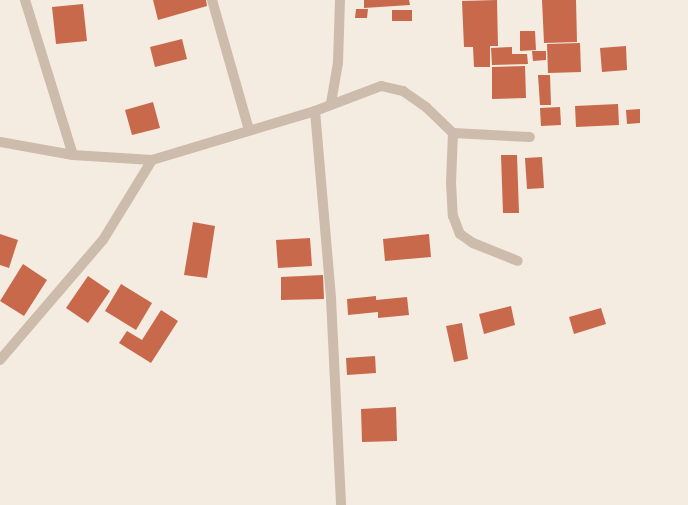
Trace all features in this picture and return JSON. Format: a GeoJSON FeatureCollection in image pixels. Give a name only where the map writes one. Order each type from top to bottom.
{"type":"FeatureCollection","features":[{"type":"Feature","properties":{"kind":"street"},"geometry":{"type":"LineString","coordinates":[[25,0],[73,155]]}},
{"type":"Feature","properties":{"kind":"street"},"geometry":{"type":"LineString","coordinates":[[212,0],[249,130]]}},
{"type":"Feature","properties":{"kind":"street"},"geometry":{"type":"LineString","coordinates":[[331,103],[338,63],[340,0]]}},
{"type":"Feature","properties":{"kind":"street"},"geometry":{"type":"LineString","coordinates":[[0,142],[73,155],[152,160],[315,111],[331,103],[380,86],[403,92],[427,108],[453,132],[530,137]]}},
{"type":"Feature","properties":{"kind":"street"},"geometry":{"type":"LineString","coordinates":[[315,111],[331,299],[341,505]]}},
{"type":"Feature","properties":{"kind":"street"},"geometry":{"type":"LineString","coordinates":[[453,132],[451,182],[453,216],[460,234],[473,243],[518,261]]}},
{"type":"Feature","properties":{"kind":"street"},"geometry":{"type":"LineString","coordinates":[[0,360],[104,240],[152,160]]}},
{"type":"Feature","properties":{"kind":"building"},"geometry":{"type":"Polygon","coordinates":[[[153,0],[206,0],[207,6],[158,20],[153,0]]]}},
{"type":"Feature","properties":{"kind":"building"},"geometry":{"type":"Polygon","coordinates":[[[364,0],[409,0],[410,5],[364,8],[364,0]]]}},
{"type":"Feature","properties":{"kind":"building"},"geometry":{"type":"Polygon","coordinates":[[[497,0],[498,46],[490,46],[490,67],[474,67],[473,47],[464,47],[462,1],[497,0]]]}},
{"type":"Feature","properties":{"kind":"building"},"geometry":{"type":"Polygon","coordinates":[[[542,0],[576,0],[577,42],[544,43],[542,0]]]}},
{"type":"Feature","properties":{"kind":"building"},"geometry":{"type":"Polygon","coordinates":[[[83,4],[87,41],[56,44],[52,7],[83,4]]]}},
{"type":"Feature","properties":{"kind":"building"},"geometry":{"type":"Polygon","coordinates":[[[356,9],[368,9],[367,18],[355,18],[356,9]]]}},
{"type":"Feature","properties":{"kind":"building"},"geometry":{"type":"Polygon","coordinates":[[[392,10],[412,10],[412,21],[392,21],[392,10]]]}},
{"type":"Feature","properties":{"kind":"building"},"geometry":{"type":"Polygon","coordinates":[[[520,31],[535,31],[536,50],[520,51],[520,31]]]}},
{"type":"Feature","properties":{"kind":"building"},"geometry":{"type":"Polygon","coordinates":[[[182,39],[187,59],[155,67],[150,47],[182,39]]]}},
{"type":"Feature","properties":{"kind":"building"},"geometry":{"type":"Polygon","coordinates":[[[580,43],[581,72],[548,73],[547,44],[580,43]]]}},
{"type":"Feature","properties":{"kind":"building"},"geometry":{"type":"Polygon","coordinates":[[[626,46],[627,70],[602,72],[600,48],[626,46]]]}},
{"type":"Feature","properties":{"kind":"building"},"geometry":{"type":"Polygon","coordinates":[[[512,47],[512,54],[527,54],[528,64],[492,65],[491,48],[512,47]]]}},
{"type":"Feature","properties":{"kind":"building"},"geometry":{"type":"Polygon","coordinates":[[[532,51],[546,51],[546,60],[533,61],[532,51]]]}},
{"type":"Feature","properties":{"kind":"building"},"geometry":{"type":"Polygon","coordinates":[[[525,66],[526,98],[492,99],[492,67],[525,66]]]}},
{"type":"Feature","properties":{"kind":"building"},"geometry":{"type":"Polygon","coordinates":[[[538,75],[550,75],[551,105],[540,105],[538,75]]]}},
{"type":"Feature","properties":{"kind":"building"},"geometry":{"type":"Polygon","coordinates":[[[153,102],[160,128],[132,135],[125,110],[153,102]]]}},
{"type":"Feature","properties":{"kind":"building"},"geometry":{"type":"Polygon","coordinates":[[[618,104],[619,125],[576,127],[575,106],[618,104]]]}},
{"type":"Feature","properties":{"kind":"building"},"geometry":{"type":"Polygon","coordinates":[[[560,107],[561,125],[541,126],[540,108],[560,107]]]}},
{"type":"Feature","properties":{"kind":"building"},"geometry":{"type":"Polygon","coordinates":[[[640,109],[640,123],[627,124],[626,110],[640,109]]]}},
{"type":"Feature","properties":{"kind":"building"},"geometry":{"type":"Polygon","coordinates":[[[501,155],[517,155],[519,213],[503,213],[501,155]]]}},
{"type":"Feature","properties":{"kind":"building"},"geometry":{"type":"Polygon","coordinates":[[[542,157],[544,188],[527,189],[525,158],[542,157]]]}},
{"type":"Feature","properties":{"kind":"building"},"geometry":{"type":"Polygon","coordinates":[[[193,222],[215,226],[207,278],[184,275],[193,222]]]}},
{"type":"Feature","properties":{"kind":"building"},"geometry":{"type":"Polygon","coordinates":[[[0,234],[18,240],[9,268],[0,265],[0,234]]]}},
{"type":"Feature","properties":{"kind":"building"},"geometry":{"type":"Polygon","coordinates":[[[429,234],[431,257],[385,261],[383,239],[429,234]]]}},
{"type":"Feature","properties":{"kind":"building"},"geometry":{"type":"Polygon","coordinates":[[[310,238],[312,266],[278,268],[276,240],[310,238]]]}},
{"type":"Feature","properties":{"kind":"building"},"geometry":{"type":"Polygon","coordinates":[[[23,264],[47,280],[24,316],[0,301],[23,264]]]}},
{"type":"Feature","properties":{"kind":"building"},"geometry":{"type":"Polygon","coordinates":[[[323,275],[324,299],[281,300],[281,277],[323,275]]]}},
{"type":"Feature","properties":{"kind":"building"},"geometry":{"type":"Polygon","coordinates":[[[88,276],[110,291],[88,323],[66,308],[88,276]]]}},
{"type":"Feature","properties":{"kind":"building"},"geometry":{"type":"Polygon","coordinates":[[[121,284],[152,303],[136,330],[105,311],[121,284]]]}},
{"type":"Feature","properties":{"kind":"building"},"geometry":{"type":"Polygon","coordinates":[[[376,296],[376,300],[407,297],[409,315],[378,318],[378,312],[348,315],[347,299],[376,296]]]}},
{"type":"Feature","properties":{"kind":"building"},"geometry":{"type":"Polygon","coordinates":[[[511,306],[515,325],[484,334],[479,314],[511,306]]]}},
{"type":"Feature","properties":{"kind":"building"},"geometry":{"type":"Polygon","coordinates":[[[601,308],[606,324],[574,334],[569,317],[601,308]]]}},
{"type":"Feature","properties":{"kind":"building"},"geometry":{"type":"Polygon","coordinates":[[[161,310],[178,321],[151,363],[119,343],[127,331],[142,340],[161,310]]]}},
{"type":"Feature","properties":{"kind":"building"},"geometry":{"type":"Polygon","coordinates":[[[462,323],[468,359],[454,362],[446,326],[462,323]]]}},
{"type":"Feature","properties":{"kind":"building"},"geometry":{"type":"Polygon","coordinates":[[[375,356],[376,373],[347,375],[346,358],[375,356]]]}},
{"type":"Feature","properties":{"kind":"building"},"geometry":{"type":"Polygon","coordinates":[[[396,407],[397,441],[362,442],[361,409],[396,407]]]}}]}
